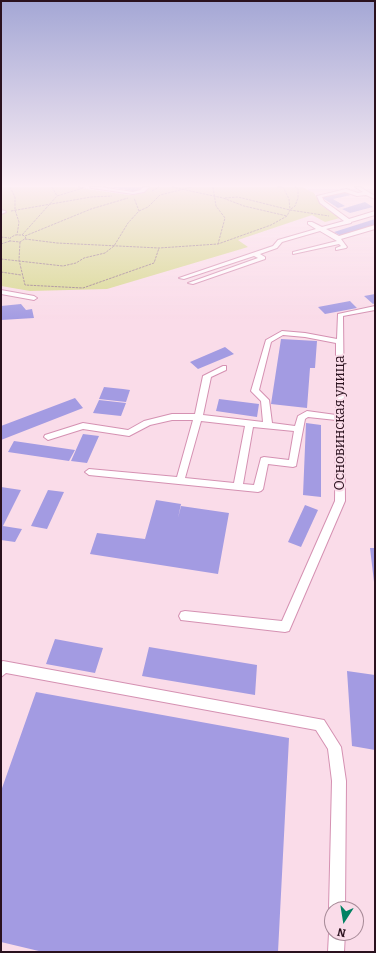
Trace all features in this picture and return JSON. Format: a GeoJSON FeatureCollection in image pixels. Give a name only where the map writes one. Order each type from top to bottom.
{"type":"FeatureCollection","features":[{"type":"Feature","properties":{"kind":"street"},"geometry":{"type":"LineString","coordinates":[[182,278],[275,247],[280,242],[322,231]]}},
{"type":"Feature","properties":{"kind":"street"},"geometry":{"type":"LineString","coordinates":[[318,237],[326,231]]}},
{"type":"Feature","properties":{"kind":"street"},"geometry":{"type":"LineString","coordinates":[[330,231],[344,247],[338,249]]}},
{"type":"Feature","properties":{"kind":"street"},"geometry":{"type":"LineString","coordinates":[[295,253],[363,231]]}},
{"type":"Feature","properties":{"kind":"street"},"geometry":{"type":"LineString","coordinates":[[190,283],[263,258],[255,254]]}},
{"type":"Feature","properties":{"kind":"street"},"geometry":{"type":"LineString","coordinates":[[1,292],[34,298]]}},
{"type":"Feature","properties":{"kind":"street","name":"Основинская улица"},"geometry":{"type":"LineString","coordinates":[[185,616],[285,627],[340,501],[340,315],[375,308]]}},
{"type":"Feature","properties":{"kind":"street"},"geometry":{"type":"LineString","coordinates":[[268,426],[265,400],[255,391],[268,341],[282,333],[305,334],[340,342]]}},
{"type":"Feature","properties":{"kind":"street"},"geometry":{"type":"LineString","coordinates":[[180,481],[198,418],[207,376],[223,368]]}},
{"type":"Feature","properties":{"kind":"street"},"geometry":{"type":"LineString","coordinates":[[89,472],[258,489],[264,460],[293,464],[301,418],[307,414],[340,418]]}},
{"type":"Feature","properties":{"kind":"street"},"geometry":{"type":"LineString","coordinates":[[48,437],[83,426],[129,433],[147,423],[172,417],[198,418],[298,429]]}},
{"type":"Feature","properties":{"kind":"street"},"geometry":{"type":"LineString","coordinates":[[238,488],[249,424]]}},
{"type":"Feature","properties":{"kind":"street"},"geometry":{"type":"LineString","coordinates":[[1,671],[3,667],[320,724],[334,747],[339,781],[337,901]]}},
{"type":"Feature","properties":{"kind":"street"},"geometry":{"type":"LineString","coordinates":[[336,952],[337,941]]}},
{"type":"Feature","properties":{"kind":"path"},"geometry":{"type":"LineString","coordinates":[[22,235],[25,231]]}},
{"type":"Feature","properties":{"kind":"path"},"geometry":{"type":"LineString","coordinates":[[1,244],[17,235],[25,236],[36,231]]}},
{"type":"Feature","properties":{"kind":"path"},"geometry":{"type":"LineString","coordinates":[[1,259],[19,260],[50,266],[63,266],[76,263],[84,258],[105,253],[114,246],[123,231]]}},
{"type":"Feature","properties":{"kind":"path"},"geometry":{"type":"LineString","coordinates":[[218,244],[221,238],[219,235],[222,231]]}},
{"type":"Feature","properties":{"kind":"path"},"geometry":{"type":"LineString","coordinates":[[1,237],[20,242],[25,239],[159,248],[218,244],[253,231]]}},
{"type":"Feature","properties":{"kind":"path"},"geometry":{"type":"LineString","coordinates":[[20,242],[19,260],[21,275],[25,285],[83,288],[154,263],[159,248]]}},
{"type":"Feature","properties":{"kind":"path"},"geometry":{"type":"LineString","coordinates":[[1,272],[21,275]]}},
{"type":"Feature","properties":{"kind":"green space"},"geometry":{"type":"Polygon","coordinates":[[[1,231],[263,231],[238,240],[248,247],[107,289],[30,291],[1,286],[1,231]]]}},
{"type":"Feature","properties":{"kind":"building"},"geometry":{"type":"Polygon","coordinates":[[[336,231],[355,231],[341,236],[334,232],[336,231]]]}},
{"type":"Feature","properties":{"kind":"building"},"geometry":{"type":"Polygon","coordinates":[[[375,294],[375,303],[373,304],[364,296],[375,294]]]}},
{"type":"Feature","properties":{"kind":"building"},"geometry":{"type":"Polygon","coordinates":[[[350,301],[357,308],[325,314],[318,307],[350,301]]]}},
{"type":"Feature","properties":{"kind":"building"},"geometry":{"type":"Polygon","coordinates":[[[21,304],[26,310],[32,309],[34,318],[1,320],[1,306],[21,304]]]}},
{"type":"Feature","properties":{"kind":"building"},"geometry":{"type":"Polygon","coordinates":[[[281,339],[317,341],[315,368],[310,368],[307,408],[271,404],[281,339]]]}},
{"type":"Feature","properties":{"kind":"building"},"geometry":{"type":"Polygon","coordinates":[[[225,347],[234,354],[198,369],[190,362],[225,347]]]}},
{"type":"Feature","properties":{"kind":"building"},"geometry":{"type":"Polygon","coordinates":[[[104,387],[130,390],[126,402],[99,399],[104,387]]]}},
{"type":"Feature","properties":{"kind":"building"},"geometry":{"type":"Polygon","coordinates":[[[75,398],[83,408],[1,440],[1,426],[75,398]]]}},
{"type":"Feature","properties":{"kind":"building"},"geometry":{"type":"Polygon","coordinates":[[[219,399],[259,404],[257,417],[216,411],[219,399]]]}},
{"type":"Feature","properties":{"kind":"building"},"geometry":{"type":"Polygon","coordinates":[[[99,400],[126,403],[121,416],[93,413],[99,400]]]}},
{"type":"Feature","properties":{"kind":"building"},"geometry":{"type":"Polygon","coordinates":[[[306,423],[321,425],[321,497],[303,495],[306,423]]]}},
{"type":"Feature","properties":{"kind":"building"},"geometry":{"type":"Polygon","coordinates":[[[83,434],[99,436],[87,463],[71,461],[83,434]]]}},
{"type":"Feature","properties":{"kind":"building"},"geometry":{"type":"Polygon","coordinates":[[[14,441],[75,450],[69,461],[8,452],[14,441]]]}},
{"type":"Feature","properties":{"kind":"building"},"geometry":{"type":"Polygon","coordinates":[[[1,487],[21,490],[3,526],[22,529],[15,542],[1,540],[1,487]]]}},
{"type":"Feature","properties":{"kind":"building"},"geometry":{"type":"Polygon","coordinates":[[[48,490],[64,492],[47,529],[31,526],[48,490]]]}},
{"type":"Feature","properties":{"kind":"building"},"geometry":{"type":"Polygon","coordinates":[[[156,500],[181,504],[178,518],[181,506],[229,513],[218,574],[90,554],[97,533],[145,539],[156,500]]]}},
{"type":"Feature","properties":{"kind":"building"},"geometry":{"type":"Polygon","coordinates":[[[305,505],[318,510],[301,547],[288,542],[305,505]]]}},
{"type":"Feature","properties":{"kind":"building"},"geometry":{"type":"Polygon","coordinates":[[[370,548],[375,548],[375,582],[374,582],[370,548]]]}},
{"type":"Feature","properties":{"kind":"building"},"geometry":{"type":"Polygon","coordinates":[[[55,639],[103,648],[95,673],[46,664],[55,639]]]}},
{"type":"Feature","properties":{"kind":"building"},"geometry":{"type":"Polygon","coordinates":[[[149,647],[257,665],[255,695],[142,676],[149,647]]]}},
{"type":"Feature","properties":{"kind":"building"},"geometry":{"type":"Polygon","coordinates":[[[347,671],[375,675],[375,750],[352,746],[347,671]]]}},
{"type":"Feature","properties":{"kind":"building"},"geometry":{"type":"Polygon","coordinates":[[[36,692],[289,738],[278,952],[43,952],[1,942],[1,791],[36,692]]]}}]}
